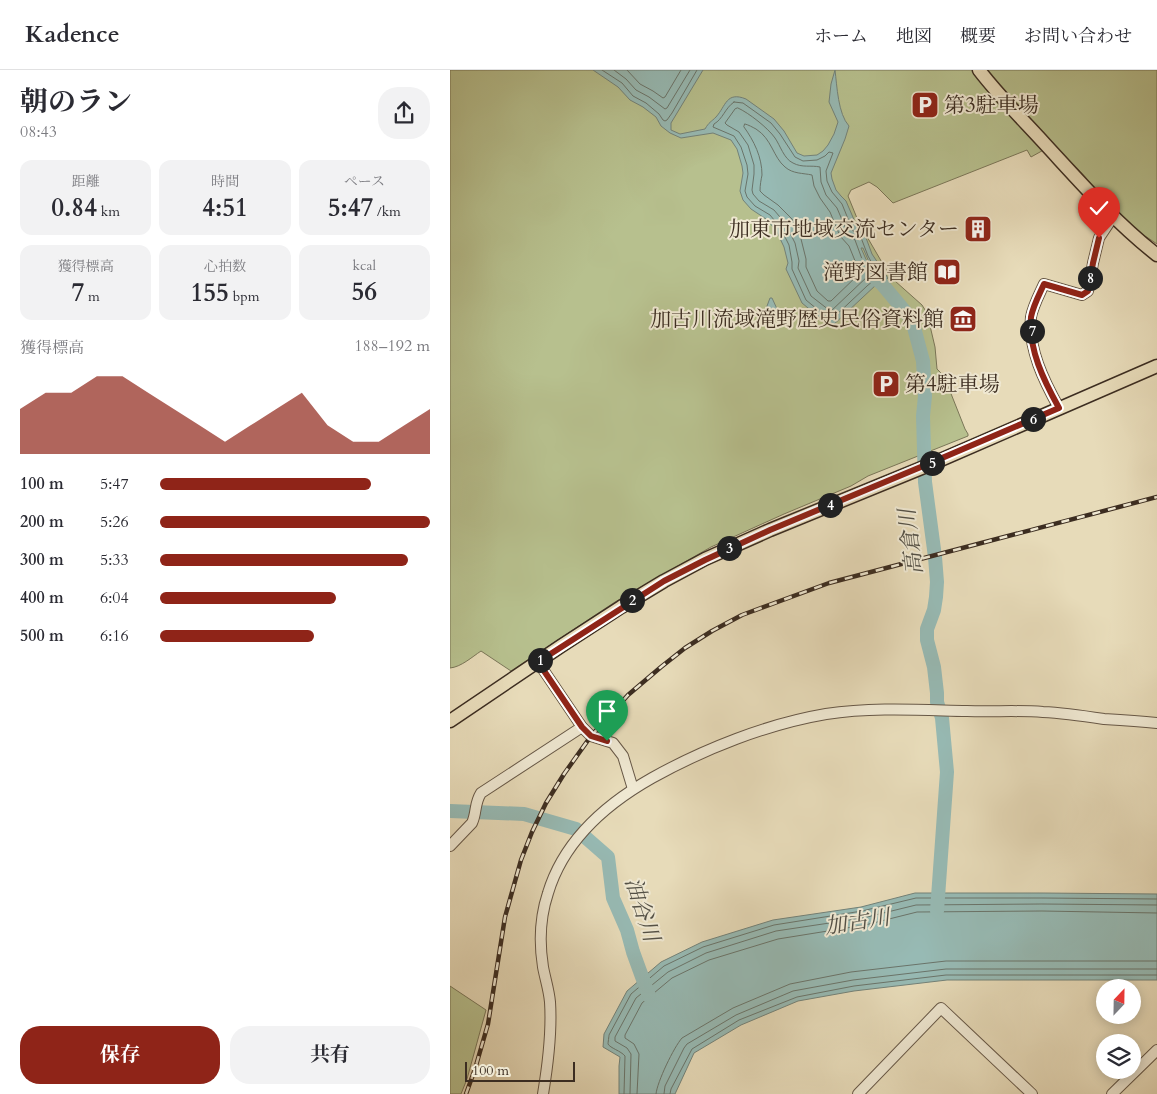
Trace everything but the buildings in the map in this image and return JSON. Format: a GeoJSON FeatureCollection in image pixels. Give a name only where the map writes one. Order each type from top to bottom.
{"type":"FeatureCollection","features":[{"type":"Feature","properties":{"kind":"main road"},"geometry":{"type":"LineString","coordinates":[[979,70],[1001,97],[1113,217],[1157,255]]}},
{"type":"Feature","properties":{"kind":"main road"},"geometry":{"type":"LineString","coordinates":[[450,721],[569,641],[664,581],[705,560],[770,530],[1157,366]]}},
{"type":"Feature","properties":{"kind":"street"},"geometry":{"type":"LineString","coordinates":[[1059,408],[1047,387],[1037,359],[1032,340],[1031,316],[1044,284],[1082,295],[1088,291],[1099,238],[1113,217]]}},
{"type":"Feature","properties":{"kind":"street"},"geometry":{"type":"LineString","coordinates":[[538,662],[582,727],[591,736],[613,744],[623,756],[633,789]]}},
{"type":"Feature","properties":{"kind":"street"},"geometry":{"type":"LineString","coordinates":[[543,1094],[550,1032],[550,1000],[540,946],[540,929],[548,893],[556,870],[584,830],[606,808],[633,789],[675,765],[732,741],[782,724],[836,713],[909,710],[1042,712],[1157,723]]}},
{"type":"Feature","properties":{"kind":"street"},"geometry":{"type":"LineString","coordinates":[[450,846],[472,823],[476,800],[481,794],[582,727]]}},
{"type":"Feature","properties":{"kind":"street"},"geometry":{"type":"LineString","coordinates":[[858,1094],[941,1008],[1032,1094]]}},
{"type":"Feature","properties":{"kind":"street"},"geometry":{"type":"LineString","coordinates":[[1112,1094],[1157,1050]]}},
{"type":"Feature","properties":{"kind":"green space"},"geometry":{"type":"Polygon","coordinates":[[[450,70],[1157,70],[1157,244],[1122,220],[1071,162],[1049,147],[1031,157],[1027,150],[893,203],[877,187],[869,182],[851,190],[848,196],[859,223],[887,271],[895,281],[922,305],[927,313],[935,347],[937,369],[944,376],[968,436],[868,476],[851,486],[711,547],[615,602],[511,671],[481,651],[462,664],[450,668],[450,70]]]}},
{"type":"Feature","properties":{"kind":"green space"},"geometry":{"type":"Polygon","coordinates":[[[450,986],[486,1010],[461,1094],[450,1094],[450,986]]]}},
{"type":"Feature","properties":{"kind":"water"},"geometry":{"type":"Polygon","coordinates":[[[593,70],[703,70],[671,123],[671,130],[680,134],[705,129],[730,98],[739,97],[746,99],[774,119],[784,131],[797,153],[804,156],[817,155],[823,151],[834,134],[838,122],[829,102],[835,70],[840,107],[849,126],[831,173],[832,179],[836,190],[846,201],[858,229],[862,227],[872,254],[888,278],[880,285],[878,283],[863,248],[861,248],[877,284],[831,327],[802,303],[786,269],[788,263],[784,247],[776,230],[743,200],[740,191],[743,173],[742,166],[737,149],[731,140],[713,133],[681,138],[670,133],[661,126],[656,117],[630,100],[618,87],[593,70]]]}},
{"type":"Feature","properties":{"kind":"water"},"geometry":{"type":"Polygon","coordinates":[[[770,298],[772,298],[778,311],[777,313],[766,310],[770,298]]]}},
{"type":"Feature","properties":{"kind":"water","name":"加古川"},"geometry":{"type":"Polygon","coordinates":[[[915,893],[1157,894],[1157,980],[947,980],[854,991],[798,1001],[741,1025],[694,1053],[675,1094],[619,1094],[620,1057],[603,1047],[604,1034],[627,991],[661,962],[702,942],[773,920],[861,907],[915,893]]]}},
{"type":"Feature","properties":{"kind":"waterway","name":"高倉川"},"geometry":{"type":"LineString","coordinates":[[861,265],[882,284],[912,320],[923,361],[925,482],[937,582],[934,610],[927,629],[927,640],[934,667],[937,702],[942,718],[947,772],[937,911]]}},
{"type":"Feature","properties":{"kind":"waterway","name":"油谷川"},"geometry":{"type":"LineString","coordinates":[[450,811],[524,814],[576,829],[608,857],[613,898],[627,930],[649,996]]}},
{"type":"Feature","properties":{"kind":"railway"},"geometry":{"type":"LineString","coordinates":[[466,1094],[488,1024],[505,917],[521,860],[532,832],[546,803],[564,774],[591,736],[628,695],[685,648],[742,615],[829,583],[1157,497]]}},
{"type":"Feature","properties":{"kind":"place","name":"第3駐車場"},"geometry":{"type":"Point","coordinates":[925,105]}},
{"type":"Feature","properties":{"kind":"place","name":"加東市地域交流センター"},"geometry":{"type":"Point","coordinates":[978,229]}},
{"type":"Feature","properties":{"kind":"place","name":"滝野図書館"},"geometry":{"type":"Point","coordinates":[947,272]}},
{"type":"Feature","properties":{"kind":"place","name":"加古川流域滝野歴史民俗資料館"},"geometry":{"type":"Point","coordinates":[963,319]}},
{"type":"Feature","properties":{"kind":"place","name":"第4駐車場"},"geometry":{"type":"Point","coordinates":[886,384]}},
{"type":"Feature","properties":{"kind":"route"},"geometry":{"type":"LineString","coordinates":[[607,741],[591,736],[582,727],[538,662],[664,581],[705,560],[770,530],[1059,408],[1047,387],[1037,359],[1032,340],[1031,316],[1044,284],[1082,295],[1088,291],[1099,238]]}}]}
